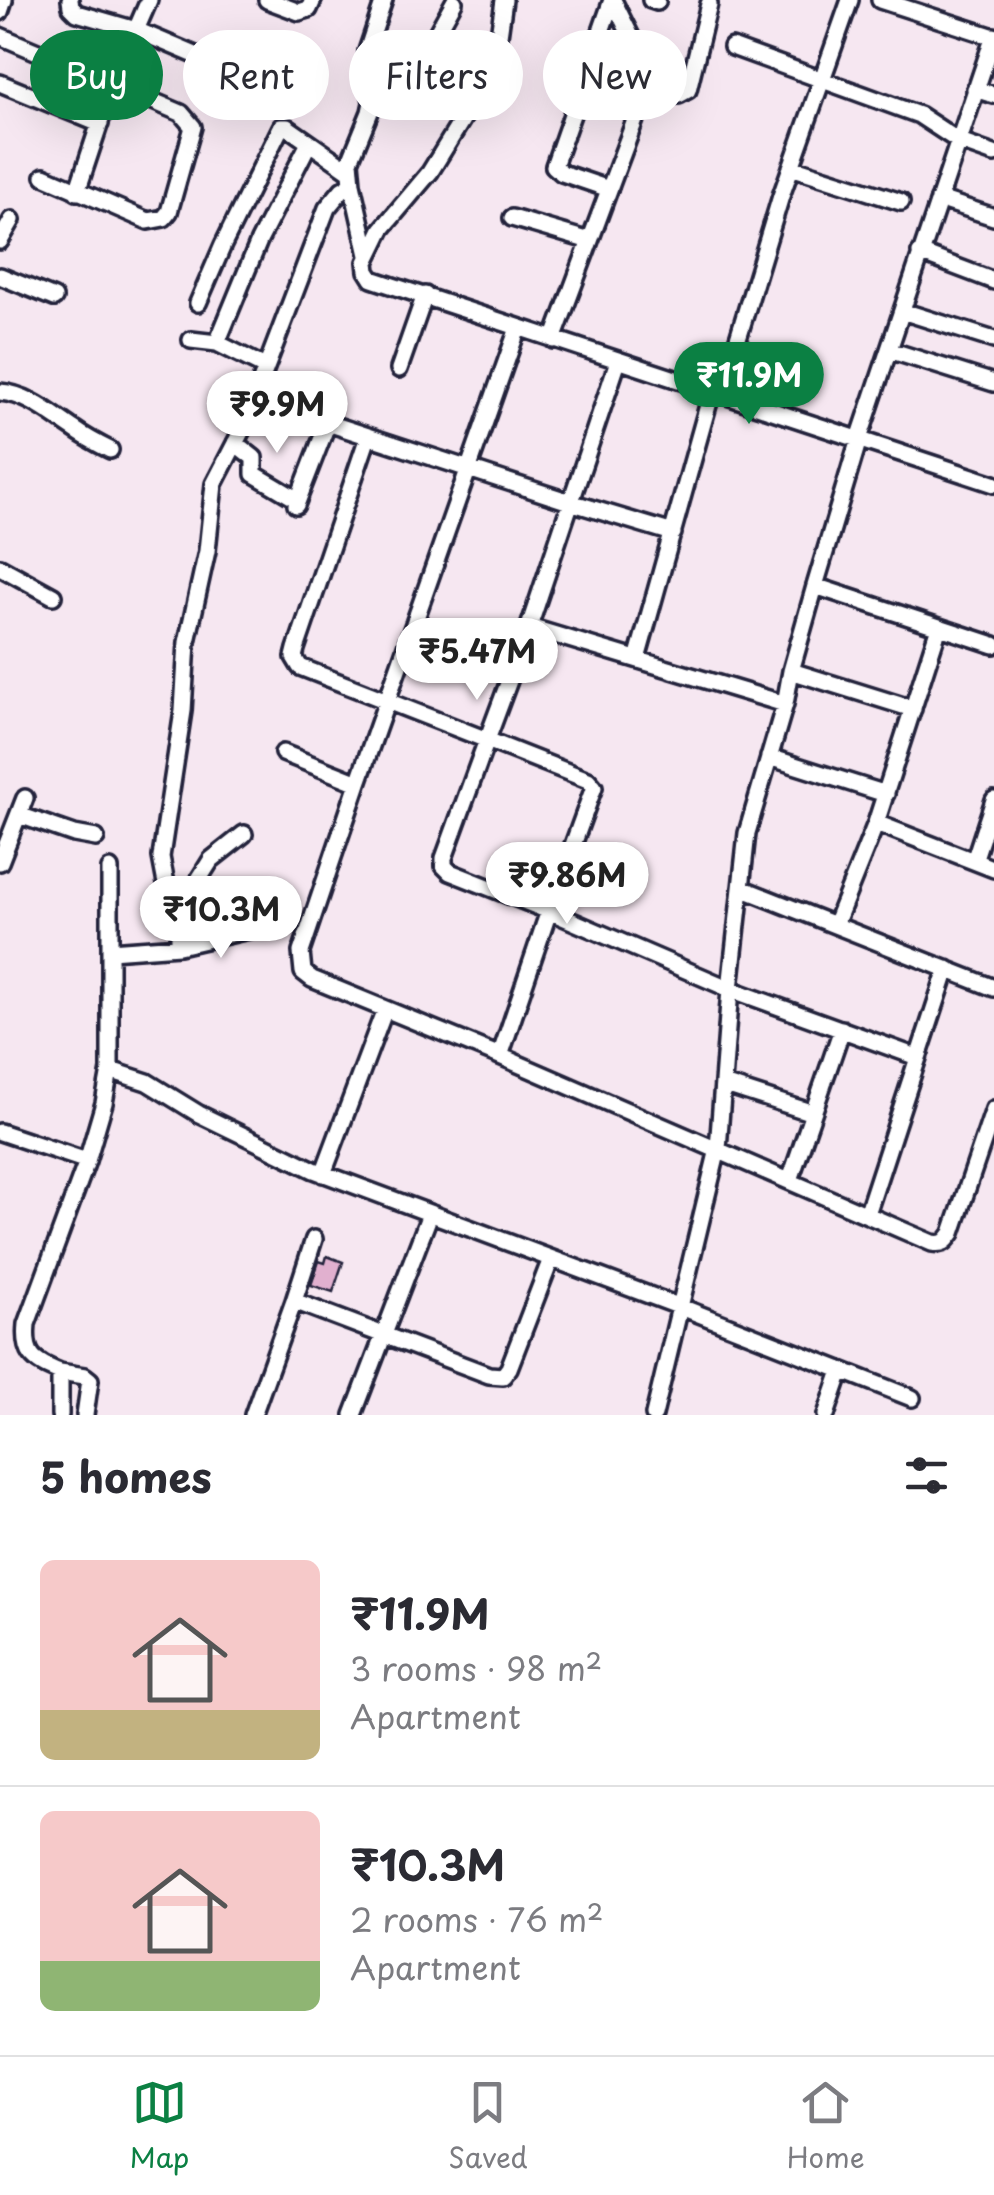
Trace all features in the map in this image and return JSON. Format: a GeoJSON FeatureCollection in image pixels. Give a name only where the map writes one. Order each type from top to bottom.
{"type":"FeatureCollection","features":[{"type":"Feature","properties":{"kind":"street"},"geometry":{"type":"LineString","coordinates":[[0,12],[4,0]]}},
{"type":"Feature","properties":{"kind":"street"},"geometry":{"type":"LineString","coordinates":[[70,0],[77,13],[136,30],[149,0]]}},
{"type":"Feature","properties":{"kind":"street"},"geometry":{"type":"LineString","coordinates":[[267,0],[298,12],[308,9],[313,0]]}},
{"type":"Feature","properties":{"kind":"street"},"geometry":{"type":"LineString","coordinates":[[384,0],[366,50],[372,103],[353,150],[351,178],[372,280],[994,484]]}},
{"type":"Feature","properties":{"kind":"street"},"geometry":{"type":"LineString","coordinates":[[498,30],[504,0]]}},
{"type":"Feature","properties":{"kind":"street"},"geometry":{"type":"LineString","coordinates":[[613,0],[627,30]]}},
{"type":"Feature","properties":{"kind":"street"},"geometry":{"type":"LineString","coordinates":[[609,189],[562,173],[554,166],[613,0]]}},
{"type":"Feature","properties":{"kind":"street"},"geometry":{"type":"LineString","coordinates":[[729,368],[791,167],[850,0]]}},
{"type":"Feature","properties":{"kind":"street"},"geometry":{"type":"LineString","coordinates":[[654,1415],[718,1149],[746,833],[859,439],[994,37],[880,0]]}},
{"type":"Feature","properties":{"kind":"street"},"geometry":{"type":"LineString","coordinates":[[438,30],[454,2]]}},
{"type":"Feature","properties":{"kind":"street"},"geometry":{"type":"LineString","coordinates":[[687,91],[709,4]]}},
{"type":"Feature","properties":{"kind":"street"},"geometry":{"type":"LineString","coordinates":[[0,36],[30,48]]}},
{"type":"Feature","properties":{"kind":"street"},"geometry":{"type":"LineString","coordinates":[[732,47],[919,114],[960,142],[994,154]]}},
{"type":"Feature","properties":{"kind":"street"},"geometry":{"type":"LineString","coordinates":[[0,83],[100,124]]}},
{"type":"Feature","properties":{"kind":"street"},"geometry":{"type":"LineString","coordinates":[[975,89],[994,96]]}},
{"type":"Feature","properties":{"kind":"street"},"geometry":{"type":"LineString","coordinates":[[44,176],[148,221],[164,218],[193,126],[182,113],[163,105]]}},
{"type":"Feature","properties":{"kind":"street"},"geometry":{"type":"LineString","coordinates":[[77,192],[101,120]]}},
{"type":"Feature","properties":{"kind":"street"},"geometry":{"type":"LineString","coordinates":[[368,256],[382,230],[430,172],[463,120]]}},
{"type":"Feature","properties":{"kind":"street"},"geometry":{"type":"LineString","coordinates":[[553,340],[635,120]]}},
{"type":"Feature","properties":{"kind":"street"},"geometry":{"type":"LineString","coordinates":[[198,303],[280,127],[287,126],[351,178]]}},
{"type":"Feature","properties":{"kind":"street"},"geometry":{"type":"LineString","coordinates":[[217,343],[259,240],[309,143]]}},
{"type":"Feature","properties":{"kind":"street"},"geometry":{"type":"LineString","coordinates":[[791,167],[901,202]]}},
{"type":"Feature","properties":{"kind":"street"},"geometry":{"type":"LineString","coordinates":[[180,946],[179,916],[166,888],[161,857],[183,711],[187,642],[208,550],[214,484],[243,428],[327,208],[351,178]]}},
{"type":"Feature","properties":{"kind":"street"},"geometry":{"type":"LineString","coordinates":[[939,199],[994,218]]}},
{"type":"Feature","properties":{"kind":"street"},"geometry":{"type":"LineString","coordinates":[[512,218],[590,241]]}},
{"type":"Feature","properties":{"kind":"street"},"geometry":{"type":"LineString","coordinates":[[0,242],[12,220]]}},
{"type":"Feature","properties":{"kind":"street"},"geometry":{"type":"LineString","coordinates":[[920,254],[994,281]]}},
{"type":"Feature","properties":{"kind":"street"},"geometry":{"type":"LineString","coordinates":[[0,276],[54,298]]}},
{"type":"Feature","properties":{"kind":"street"},"geometry":{"type":"LineString","coordinates":[[399,369],[425,295]]}},
{"type":"Feature","properties":{"kind":"street"},"geometry":{"type":"LineString","coordinates":[[902,311],[994,340]]}},
{"type":"Feature","properties":{"kind":"street"},"geometry":{"type":"LineString","coordinates":[[518,328],[301,952],[303,972],[940,1245],[952,1233],[994,1109]]}},
{"type":"Feature","properties":{"kind":"street"},"geometry":{"type":"LineString","coordinates":[[191,340],[217,343],[266,368]]}},
{"type":"Feature","properties":{"kind":"street"},"geometry":{"type":"LineString","coordinates":[[889,350],[994,383]]}},
{"type":"Feature","properties":{"kind":"street"},"geometry":{"type":"LineString","coordinates":[[618,361],[444,866],[450,872],[730,989],[917,1056]]}},
{"type":"Feature","properties":{"kind":"street"},"geometry":{"type":"LineString","coordinates":[[636,660],[712,391]]}},
{"type":"Feature","properties":{"kind":"street"},"geometry":{"type":"LineString","coordinates":[[0,392],[34,403],[110,450]]}},
{"type":"Feature","properties":{"kind":"street"},"geometry":{"type":"LineString","coordinates":[[235,443],[254,458],[254,474],[297,503],[327,426],[336,425],[673,533]]}},
{"type":"Feature","properties":{"kind":"street"},"geometry":{"type":"LineString","coordinates":[[368,437],[294,657],[300,666],[588,780],[594,786],[500,1056]]}},
{"type":"Feature","properties":{"kind":"street"},"geometry":{"type":"LineString","coordinates":[[0,567],[53,596]]}},
{"type":"Feature","properties":{"kind":"street"},"geometry":{"type":"LineString","coordinates":[[815,586],[994,645]]}},
{"type":"Feature","properties":{"kind":"street"},"geometry":{"type":"LineString","coordinates":[[528,627],[785,704]]}},
{"type":"Feature","properties":{"kind":"street"},"geometry":{"type":"LineString","coordinates":[[835,925],[876,824],[939,627]]}},
{"type":"Feature","properties":{"kind":"street"},"geometry":{"type":"LineString","coordinates":[[792,671],[913,710]]}},
{"type":"Feature","properties":{"kind":"street"},"geometry":{"type":"LineString","coordinates":[[283,753],[358,783]]}},
{"type":"Feature","properties":{"kind":"street"},"geometry":{"type":"LineString","coordinates":[[769,757],[886,794]]}},
{"type":"Feature","properties":{"kind":"street"},"geometry":{"type":"LineString","coordinates":[[0,862],[25,798]]}},
{"type":"Feature","properties":{"kind":"street"},"geometry":{"type":"LineString","coordinates":[[974,861],[994,800]]}},
{"type":"Feature","properties":{"kind":"street"},"geometry":{"type":"LineString","coordinates":[[18,815],[96,838]]}},
{"type":"Feature","properties":{"kind":"street"},"geometry":{"type":"LineString","coordinates":[[876,824],[994,869]]}},
{"type":"Feature","properties":{"kind":"street"},"geometry":{"type":"LineString","coordinates":[[176,908],[211,860],[244,834]]}},
{"type":"Feature","properties":{"kind":"street"},"geometry":{"type":"LineString","coordinates":[[86,1415],[90,1380],[60,1372],[29,1354],[27,1324],[87,1161],[104,1103],[110,1070],[110,868]]}},
{"type":"Feature","properties":{"kind":"street"},"geometry":{"type":"LineString","coordinates":[[741,888],[994,988]]}},
{"type":"Feature","properties":{"kind":"street"},"geometry":{"type":"LineString","coordinates":[[110,951],[180,946],[253,929]]}},
{"type":"Feature","properties":{"kind":"street"},"geometry":{"type":"LineString","coordinates":[[867,1214],[948,970]]}},
{"type":"Feature","properties":{"kind":"street"},"geometry":{"type":"LineString","coordinates":[[323,1174],[385,1008]]}},
{"type":"Feature","properties":{"kind":"street"},"geometry":{"type":"LineString","coordinates":[[790,1180],[842,1029]]}},
{"type":"Feature","properties":{"kind":"street"},"geometry":{"type":"LineString","coordinates":[[110,1070],[147,1082],[199,1114],[323,1174],[912,1398]]}},
{"type":"Feature","properties":{"kind":"street"},"geometry":{"type":"LineString","coordinates":[[723,1084],[813,1113]]}},
{"type":"Feature","properties":{"kind":"street"},"geometry":{"type":"LineString","coordinates":[[0,1132],[87,1161]]}},
{"type":"Feature","properties":{"kind":"street"},"geometry":{"type":"LineString","coordinates":[[353,1415],[430,1214]]}},
{"type":"Feature","properties":{"kind":"street"},"geometry":{"type":"LineString","coordinates":[[252,1415],[314,1239]]}},
{"type":"Feature","properties":{"kind":"street"},"geometry":{"type":"LineString","coordinates":[[294,1302],[489,1375],[504,1376],[550,1259]]}},
{"type":"Feature","properties":{"kind":"street"},"geometry":{"type":"LineString","coordinates":[[826,1415],[842,1371]]}},
{"type":"Feature","properties":{"kind":"street"},"geometry":{"type":"LineString","coordinates":[[60,1372],[60,1415]]}},
{"type":"Feature","properties":{"kind":"building"},"geometry":{"type":"Polygon","coordinates":[[[327,1256],[343,1262],[333,1292],[311,1285],[319,1261],[325,1263],[327,1256]]]}}]}
